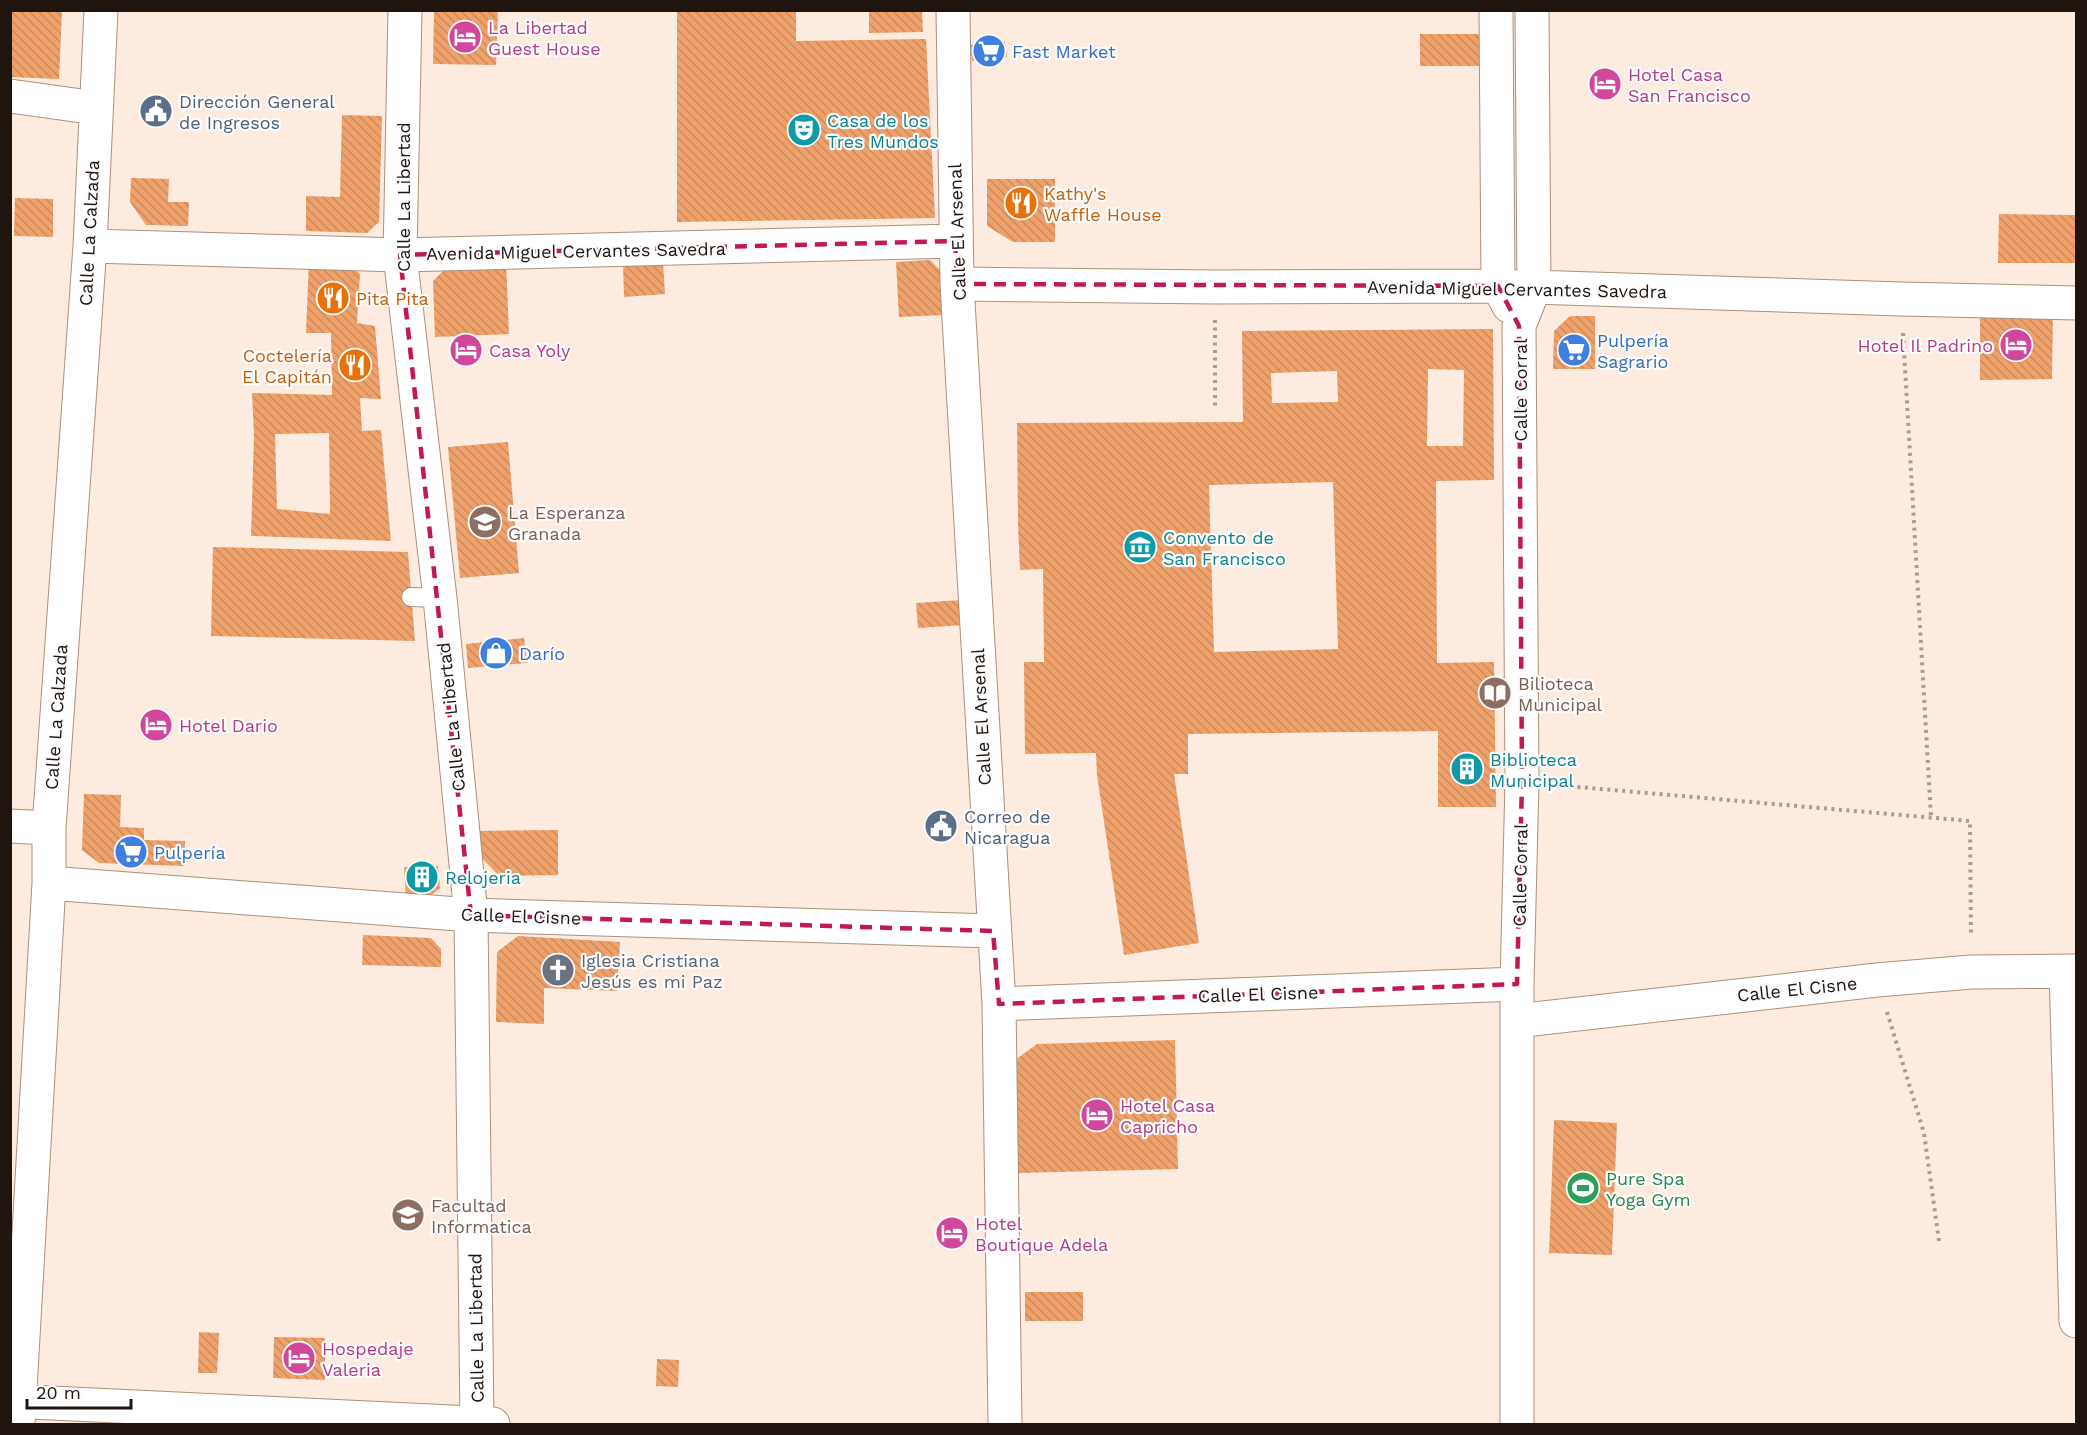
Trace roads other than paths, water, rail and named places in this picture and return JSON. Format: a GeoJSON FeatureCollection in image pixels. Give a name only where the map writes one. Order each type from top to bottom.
{"type":"FeatureCollection","features":[{"type":"Feature","properties":{"kind":"street","name":"Calle La Calzada"},"geometry":{"type":"LineString","coordinates":[[16,1409],[49,883],[49,828],[90,246],[101,10]]}},
{"type":"Feature","properties":{"kind":"street","name":"Calle La Libertad"},"geometry":{"type":"LineString","coordinates":[[405,10],[400,255],[426,597],[471,915],[477,1424]]}},
{"type":"Feature","properties":{"kind":"street","name":"Calle El Arsenal"},"geometry":{"type":"LineString","coordinates":[[953,10],[955,241],[999,1004],[1005,1425]]}},
{"type":"Feature","properties":{"kind":"street","name":"Calle Corral"},"geometry":{"type":"LineString","coordinates":[[1497,10],[1498,286],[1519,327]]}},
{"type":"Feature","properties":{"kind":"street","name":"Calle Corral"},"geometry":{"type":"LineString","coordinates":[[1517,1425],[1517,984],[1522,782],[1519,327],[1534,288],[1532,10]]}},
{"type":"Feature","properties":{"kind":"street"},"geometry":{"type":"LineString","coordinates":[[10,96],[96,108]]}},
{"type":"Feature","properties":{"kind":"street","name":"Avenida Miguel Cervantes Savedra"},"geometry":{"type":"LineString","coordinates":[[90,246],[400,255],[955,241]]}},
{"type":"Feature","properties":{"kind":"street","name":"Avenida Miguel Cervantes Savedra"},"geometry":{"type":"LineString","coordinates":[[957,284],[1498,286],[2076,303]]}},
{"type":"Feature","properties":{"kind":"street"},"geometry":{"type":"LineString","coordinates":[[10,826],[49,828]]}},
{"type":"Feature","properties":{"kind":"street","name":"Calle El Cisne"},"geometry":{"type":"LineString","coordinates":[[49,883],[471,915],[993,931]]}},
{"type":"Feature","properties":{"kind":"street"},"geometry":{"type":"LineString","coordinates":[[2071,971],[2076,1321]]}},
{"type":"Feature","properties":{"kind":"street","name":"Calle El Cisne"},"geometry":{"type":"LineString","coordinates":[[1517,1020],[1877,980],[1971,972],[2071,971]]}},
{"type":"Feature","properties":{"kind":"street","name":"Calle El Cisne"},"geometry":{"type":"LineString","coordinates":[[999,1004],[1517,984]]}},
{"type":"Feature","properties":{"kind":"street"},"geometry":{"type":"LineString","coordinates":[[16,1409],[493,1425]]}},
{"type":"Feature","properties":{"kind":"place","name":"La Libertad Guest House"},"geometry":{"type":"Point","coordinates":[465,37]}},
{"type":"Feature","properties":{"kind":"place","name":"Fast Market"},"geometry":{"type":"Point","coordinates":[989,51]}},
{"type":"Feature","properties":{"kind":"place","name":"Hotel Casa San Francisco"},"geometry":{"type":"Point","coordinates":[1605,84]}},
{"type":"Feature","properties":{"kind":"place","name":"Dirección General de Ingresos"},"geometry":{"type":"Point","coordinates":[156,111]}},
{"type":"Feature","properties":{"kind":"place","name":"Casa de los Tres Mundos"},"geometry":{"type":"Point","coordinates":[804,130]}},
{"type":"Feature","properties":{"kind":"place","name":"Kathy's Waffle House"},"geometry":{"type":"Point","coordinates":[1021,203]}},
{"type":"Feature","properties":{"kind":"place","name":"Pita Pita"},"geometry":{"type":"Point","coordinates":[333,298]}},
{"type":"Feature","properties":{"kind":"place","name":"Hotel Il Padrino"},"geometry":{"type":"Point","coordinates":[2016,345]}},
{"type":"Feature","properties":{"kind":"place","name":"Casa Yoly"},"geometry":{"type":"Point","coordinates":[466,350]}},
{"type":"Feature","properties":{"kind":"place","name":"Pulpería Sagrario"},"geometry":{"type":"Point","coordinates":[1574,350]}},
{"type":"Feature","properties":{"kind":"place","name":"Coctelería El Capitán"},"geometry":{"type":"Point","coordinates":[355,365]}},
{"type":"Feature","properties":{"kind":"place","name":"La Esperanza Granada"},"geometry":{"type":"Point","coordinates":[485,522]}},
{"type":"Feature","properties":{"kind":"place","name":"Convento de San Francisco"},"geometry":{"type":"Point","coordinates":[1140,547]}},
{"type":"Feature","properties":{"kind":"place","name":"Darío"},"geometry":{"type":"Point","coordinates":[496,653]}},
{"type":"Feature","properties":{"kind":"place","name":"Bilioteca Municipal"},"geometry":{"type":"Point","coordinates":[1495,693]}},
{"type":"Feature","properties":{"kind":"place","name":"Hotel Dario"},"geometry":{"type":"Point","coordinates":[156,725]}},
{"type":"Feature","properties":{"kind":"place","name":"Biblioteca Municipal"},"geometry":{"type":"Point","coordinates":[1467,769]}},
{"type":"Feature","properties":{"kind":"place","name":"Correo de Nicaragua"},"geometry":{"type":"Point","coordinates":[941,826]}},
{"type":"Feature","properties":{"kind":"place","name":"Pulpería"},"geometry":{"type":"Point","coordinates":[131,852]}},
{"type":"Feature","properties":{"kind":"place","name":"Relojeria"},"geometry":{"type":"Point","coordinates":[422,877]}},
{"type":"Feature","properties":{"kind":"place","name":"Iglesia Cristiana Jesús es mi Paz"},"geometry":{"type":"Point","coordinates":[558,970]}},
{"type":"Feature","properties":{"kind":"place","name":"Hotel Casa Capricho"},"geometry":{"type":"Point","coordinates":[1097,1115]}},
{"type":"Feature","properties":{"kind":"place","name":"Pure Spa Yoga Gym"},"geometry":{"type":"Point","coordinates":[1583,1188]}},
{"type":"Feature","properties":{"kind":"place","name":"Facultad Informatica"},"geometry":{"type":"Point","coordinates":[408,1215]}},
{"type":"Feature","properties":{"kind":"place","name":"Hotel Boutique Adela"},"geometry":{"type":"Point","coordinates":[952,1233]}},
{"type":"Feature","properties":{"kind":"place","name":"Hospedaje Valeria"},"geometry":{"type":"Point","coordinates":[299,1358]}}]}
